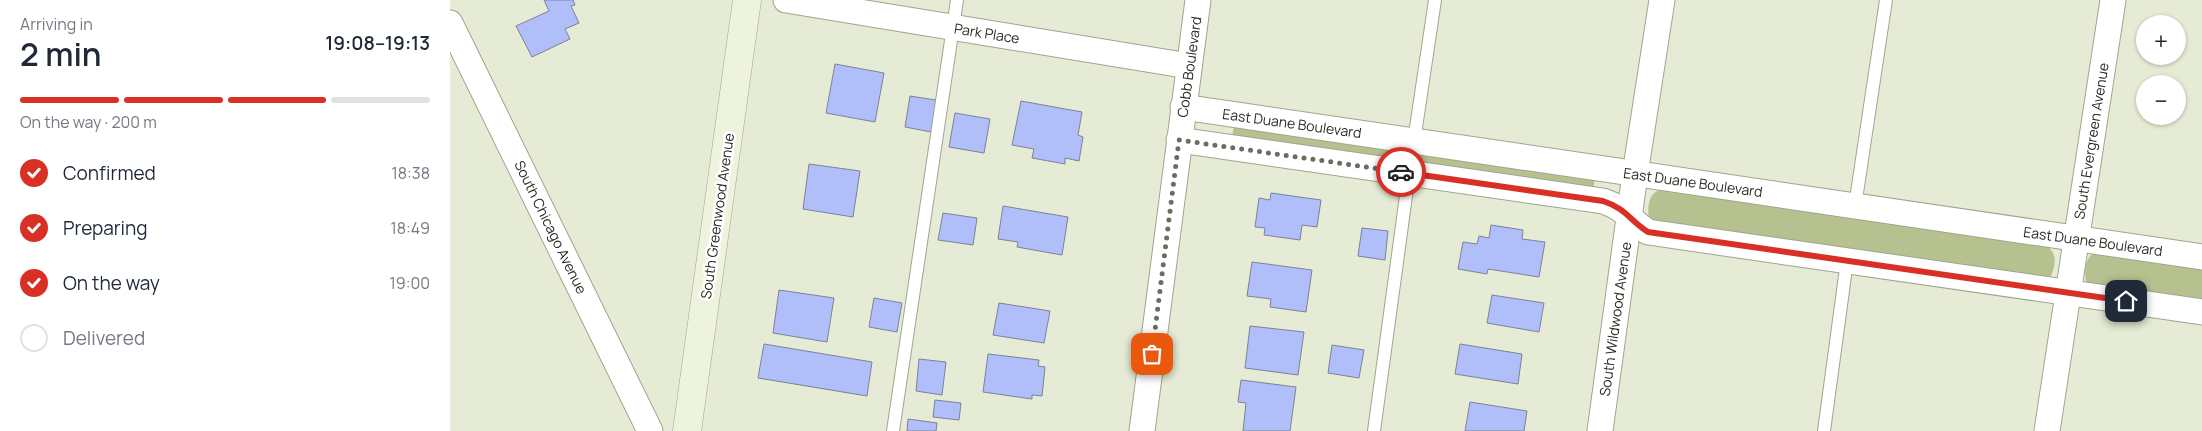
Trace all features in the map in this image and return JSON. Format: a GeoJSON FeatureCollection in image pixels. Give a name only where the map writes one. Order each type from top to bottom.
{"type":"FeatureCollection","features":[{"type":"Feature","properties":{"kind":"street","name":"South Greenwood Avenue"},"geometry":{"type":"LineString","coordinates":[[687,431],[748,0]]}},
{"type":"Feature","properties":{"kind":"street","name":"Park Place"},"geometry":{"type":"LineString","coordinates":[[786,0],[1189,66]]}},
{"type":"Feature","properties":{"kind":"street","name":"Cobb Boulevard"},"geometry":{"type":"LineString","coordinates":[[1142,431],[1198,0]]}},
{"type":"Feature","properties":{"kind":"street","name":"South Wildwood Avenue"},"geometry":{"type":"LineString","coordinates":[[1600,431],[1629,215],[1662,0]]}},
{"type":"Feature","properties":{"kind":"street","name":"South Evergreen Avenue"},"geometry":{"type":"LineString","coordinates":[[2047,431],[2113,0]]}},
{"type":"Feature","properties":{"kind":"street","name":"South Chicago Avenue"},"geometry":{"type":"LineString","coordinates":[[450,23],[650,431]]}},
{"type":"Feature","properties":{"kind":"street","name":"East Duane Boulevard"},"geometry":{"type":"LineString","coordinates":[[1183,107],[2202,257]]}},
{"type":"Feature","properties":{"kind":"street"},"geometry":{"type":"LineString","coordinates":[[1179,140],[1603,201],[1618,206],[1648,232],[2202,312]]}},
{"type":"Feature","properties":{"kind":"lane"},"geometry":{"type":"LineString","coordinates":[[893,431],[956,0]]}},
{"type":"Feature","properties":{"kind":"lane"},"geometry":{"type":"LineString","coordinates":[[1414,141],[1435,0]]}},
{"type":"Feature","properties":{"kind":"lane"},"geometry":{"type":"LineString","coordinates":[[1855,206],[1886,0]]}},
{"type":"Feature","properties":{"kind":"lane"},"geometry":{"type":"LineString","coordinates":[[1374,431],[1409,174]]}},
{"type":"Feature","properties":{"kind":"lane"},"geometry":{"type":"LineString","coordinates":[[1824,431],[1847,261]]}},
{"type":"Feature","properties":{"kind":"green space"},"geometry":{"type":"Polygon","coordinates":[[[1234,125],[1595,178],[1593,191],[1232,138],[1234,125]]]}},
{"type":"Feature","properties":{"kind":"green space"},"geometry":{"type":"Polygon","coordinates":[[[1660,190],[2047,246],[2053,252],[2055,259],[2054,267],[2051,276],[2047,277],[1649,220],[1648,206],[1653,194],[1660,190]]]}},
{"type":"Feature","properties":{"kind":"green space"},"geometry":{"type":"Polygon","coordinates":[[[2097,252],[2202,267],[2202,301],[2091,285],[2086,282],[2085,268],[2090,256],[2097,252]]]}},
{"type":"Feature","properties":{"kind":"building"},"geometry":{"type":"Polygon","coordinates":[[[544,0],[573,0],[575,5],[571,6],[579,23],[565,29],[570,39],[532,57],[516,26],[549,11],[544,0]]]}},
{"type":"Feature","properties":{"kind":"building"},"geometry":{"type":"Polygon","coordinates":[[[835,64],[884,73],[875,122],[826,113],[835,64]]]}},
{"type":"Feature","properties":{"kind":"building"},"geometry":{"type":"Polygon","coordinates":[[[910,96],[936,100],[931,132],[905,127],[910,96]]]}},
{"type":"Feature","properties":{"kind":"building"},"geometry":{"type":"Polygon","coordinates":[[[1021,101],[1082,112],[1078,135],[1083,137],[1079,161],[1065,158],[1065,164],[1032,158],[1034,149],[1012,145],[1021,101]]]}},
{"type":"Feature","properties":{"kind":"building"},"geometry":{"type":"Polygon","coordinates":[[[955,113],[990,119],[984,153],[949,147],[955,113]]]}},
{"type":"Feature","properties":{"kind":"building"},"geometry":{"type":"Polygon","coordinates":[[[809,164],[860,171],[853,217],[803,209],[809,164]]]}},
{"type":"Feature","properties":{"kind":"building"},"geometry":{"type":"Polygon","coordinates":[[[1271,193],[1321,200],[1317,227],[1302,225],[1300,240],[1264,235],[1265,228],[1255,227],[1259,198],[1270,200],[1271,193]]]}},
{"type":"Feature","properties":{"kind":"building"},"geometry":{"type":"Polygon","coordinates":[[[1003,206],[1068,217],[1062,255],[1017,247],[1018,242],[998,239],[1003,206]]]}},
{"type":"Feature","properties":{"kind":"building"},"geometry":{"type":"Polygon","coordinates":[[[943,213],[977,218],[973,245],[938,240],[943,213]]]}},
{"type":"Feature","properties":{"kind":"building"},"geometry":{"type":"Polygon","coordinates":[[[1491,225],[1523,230],[1522,239],[1545,242],[1539,277],[1488,269],[1487,274],[1458,269],[1463,242],[1477,244],[1479,236],[1489,238],[1491,225]]]}},
{"type":"Feature","properties":{"kind":"building"},"geometry":{"type":"Polygon","coordinates":[[[1362,228],[1388,231],[1385,260],[1358,256],[1362,228]]]}},
{"type":"Feature","properties":{"kind":"building"},"geometry":{"type":"Polygon","coordinates":[[[1252,262],[1312,270],[1306,312],[1270,307],[1271,299],[1247,296],[1252,262]]]}},
{"type":"Feature","properties":{"kind":"building"},"geometry":{"type":"Polygon","coordinates":[[[779,290],[834,298],[827,342],[773,333],[779,290]]]}},
{"type":"Feature","properties":{"kind":"building"},"geometry":{"type":"Polygon","coordinates":[[[1492,295],[1544,303],[1539,332],[1487,323],[1492,295]]]}},
{"type":"Feature","properties":{"kind":"building"},"geometry":{"type":"Polygon","coordinates":[[[874,298],[902,303],[897,332],[869,327],[874,298]]]}},
{"type":"Feature","properties":{"kind":"building"},"geometry":{"type":"Polygon","coordinates":[[[999,303],[1050,311],[1044,343],[993,335],[999,303]]]}},
{"type":"Feature","properties":{"kind":"building"},"geometry":{"type":"Polygon","coordinates":[[[1250,326],[1304,332],[1298,375],[1245,368],[1250,326]]]}},
{"type":"Feature","properties":{"kind":"building"},"geometry":{"type":"Polygon","coordinates":[[[764,344],[872,362],[867,396],[758,378],[764,344]]]}},
{"type":"Feature","properties":{"kind":"building"},"geometry":{"type":"Polygon","coordinates":[[[1460,344],[1522,354],[1518,384],[1455,374],[1460,344]]]}},
{"type":"Feature","properties":{"kind":"building"},"geometry":{"type":"Polygon","coordinates":[[[1332,345],[1364,350],[1359,378],[1328,373],[1332,345]]]}},
{"type":"Feature","properties":{"kind":"building"},"geometry":{"type":"Polygon","coordinates":[[[988,354],[1039,360],[1038,366],[1045,367],[1042,396],[1032,395],[1032,399],[983,392],[988,354]]]}},
{"type":"Feature","properties":{"kind":"building"},"geometry":{"type":"Polygon","coordinates":[[[919,359],[946,362],[942,395],[916,391],[919,359]]]}},
{"type":"Feature","properties":{"kind":"building"},"geometry":{"type":"Polygon","coordinates":[[[1241,380],[1296,387],[1290,431],[1243,431],[1246,403],[1238,402],[1241,380]]]}},
{"type":"Feature","properties":{"kind":"building"},"geometry":{"type":"Polygon","coordinates":[[[935,400],[961,403],[959,420],[933,417],[935,400]]]}},
{"type":"Feature","properties":{"kind":"building"},"geometry":{"type":"Polygon","coordinates":[[[1470,402],[1527,411],[1524,431],[1465,431],[1470,402]]]}},
{"type":"Feature","properties":{"kind":"building"},"geometry":{"type":"Polygon","coordinates":[[[908,419],[937,423],[936,431],[907,431],[908,419]]]}},
{"type":"Feature","properties":{"kind":"way so far"},"geometry":{"type":"LineString","coordinates":[[1152,354],[1179,140],[1401,172]]}},
{"type":"Feature","properties":{"kind":"route"},"geometry":{"type":"LineString","coordinates":[[1401,172],[1603,201],[1618,206],[1648,232],[2126,301]]}}]}
